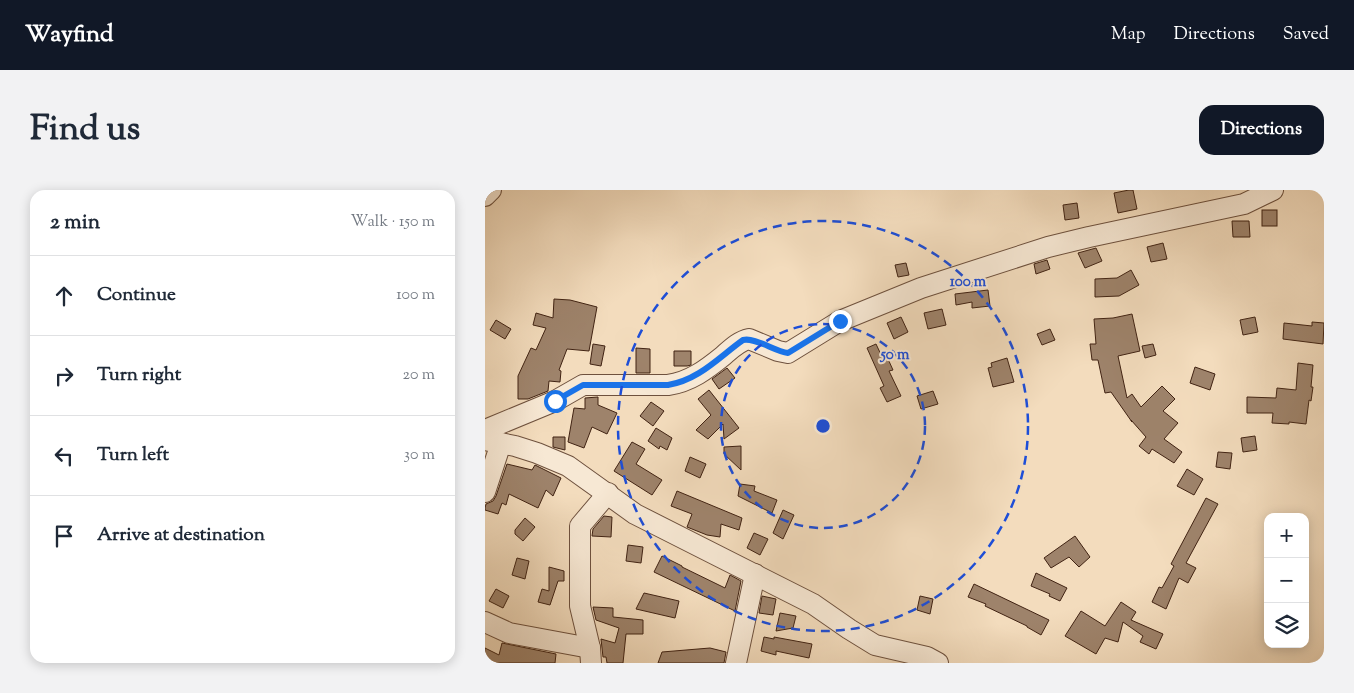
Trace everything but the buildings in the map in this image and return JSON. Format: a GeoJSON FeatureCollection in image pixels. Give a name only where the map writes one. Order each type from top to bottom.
{"type":"FeatureCollection","features":[{"type":"Feature","properties":{"kind":"street"},"geometry":{"type":"LineString","coordinates":[[485,196],[491,190]]}},
{"type":"Feature","properties":{"kind":"street"},"geometry":{"type":"LineString","coordinates":[[485,430],[555,401],[583,385],[678,384],[707,369],[743,340],[749,338],[778,351],[788,353],[840,321],[921,288],[1057,245],[1244,204],[1273,190]]}},
{"type":"Feature","properties":{"kind":"street"},"geometry":{"type":"LineString","coordinates":[[485,492],[493,442],[537,453],[568,466],[635,514],[813,604],[875,645],[927,657],[938,663]]}},
{"type":"Feature","properties":{"kind":"street"},"geometry":{"type":"LineString","coordinates":[[485,622],[509,633],[590,656],[580,606],[580,526],[608,493]]}},
{"type":"Feature","properties":{"kind":"street"},"geometry":{"type":"LineString","coordinates":[[736,663],[755,574]]}},
{"type":"Feature","properties":{"kind":"route"},"geometry":{"type":"LineString","coordinates":[[555,401],[578,386],[583,385],[678,384],[707,369],[743,340],[749,338],[778,351],[788,353],[840,321]]}}]}
